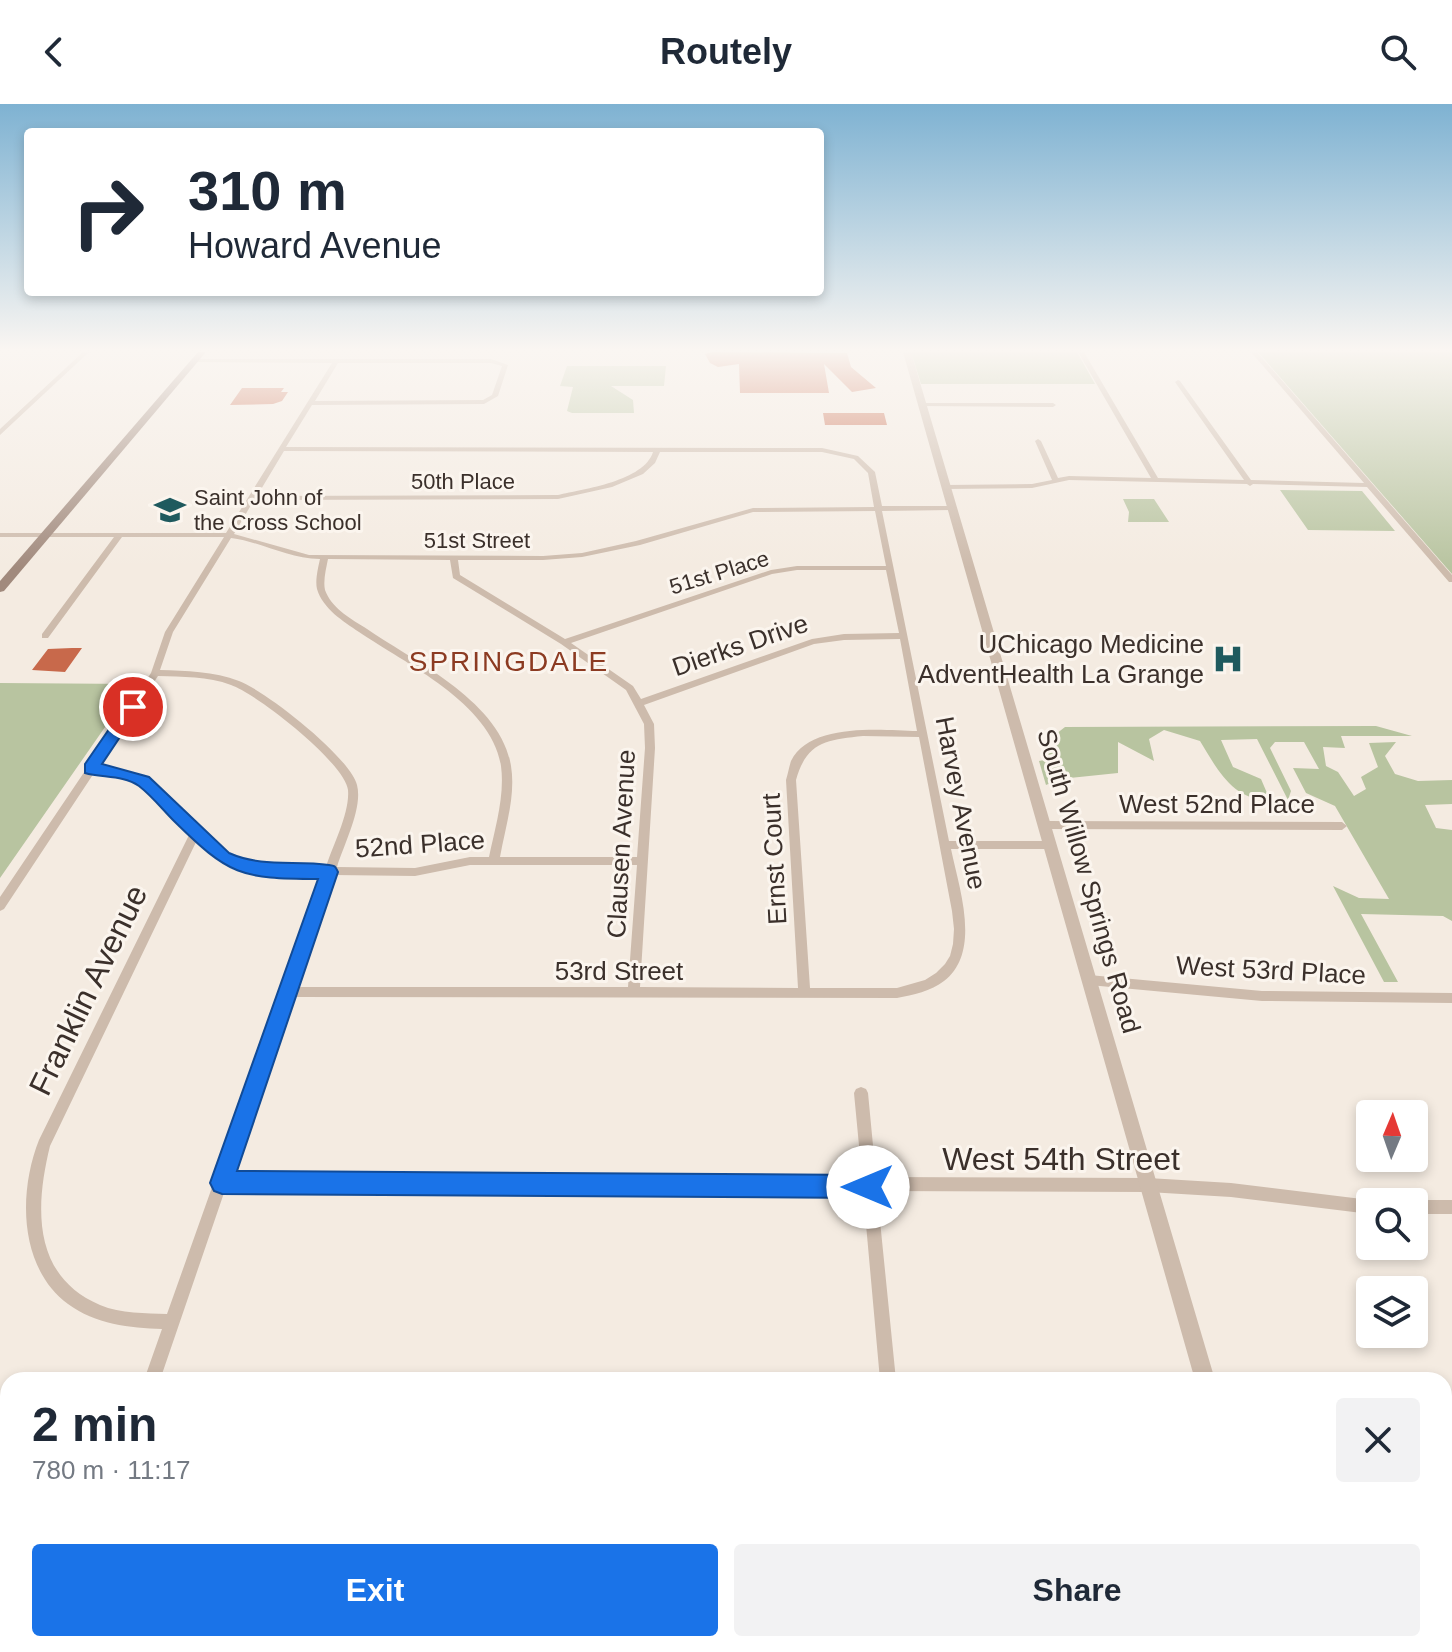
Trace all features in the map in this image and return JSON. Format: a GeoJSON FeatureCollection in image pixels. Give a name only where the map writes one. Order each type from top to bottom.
{"type":"FeatureCollection","features":[{"type":"Feature","properties":{"kind":"main road"},"geometry":{"type":"LineString","coordinates":[[0,588],[139,424]]}},
{"type":"Feature","properties":{"kind":"street"},"geometry":{"type":"LineString","coordinates":[[0,906],[155,673],[169,632],[298,424]]}},
{"type":"Feature","properties":{"kind":"street","name":"South Willow Springs Road"},"geometry":{"type":"LineString","coordinates":[[928,424],[1203,1372]]}},
{"type":"Feature","properties":{"kind":"street"},"geometry":{"type":"LineString","coordinates":[[1123,424],[1155,479]]}},
{"type":"Feature","properties":{"kind":"street"},"geometry":{"type":"LineString","coordinates":[[1208,424],[1250,484]]}},
{"type":"Feature","properties":{"kind":"street"},"geometry":{"type":"LineString","coordinates":[[1316,424],[1452,580]]}},
{"type":"Feature","properties":{"kind":"street"},"geometry":{"type":"LineString","coordinates":[[1038,441],[1056,481]]}},
{"type":"Feature","properties":{"kind":"street"},"geometry":{"type":"LineString","coordinates":[[283,449],[657,449]]}},
{"type":"Feature","properties":{"kind":"street","name":"Harvey Avenue"},"geometry":{"type":"LineString","coordinates":[[657,449],[822,450],[856,457],[869,467],[945,845],[961,940],[959,953],[945,974]]}},
{"type":"Feature","properties":{"kind":"street","name":"50th Place"},"geometry":{"type":"LineString","coordinates":[[252,498],[558,497],[626,478],[653,462],[657,449]]}},
{"type":"Feature","properties":{"kind":"street"},"geometry":{"type":"LineString","coordinates":[[946,487],[1025,487],[1056,481],[1155,479],[1368,485]]}},
{"type":"Feature","properties":{"kind":"street","name":"51st Street"},"geometry":{"type":"LineString","coordinates":[[0,535],[227,535],[261,541],[289,554],[324,557],[582,555],[753,510],[952,508]]}},
{"type":"Feature","properties":{"kind":"street"},"geometry":{"type":"LineString","coordinates":[[45,636],[120,535]]}},
{"type":"Feature","properties":{"kind":"street"},"geometry":{"type":"LineString","coordinates":[[324,557],[320,587],[328,604],[467,703],[495,735],[506,764],[506,786],[494,861]]}},
{"type":"Feature","properties":{"kind":"street","name":"Clausen Avenue"},"geometry":{"type":"LineString","coordinates":[[454,558],[456,576],[611,673],[640,703],[649,724],[634,993]]}},
{"type":"Feature","properties":{"kind":"street","name":"51st Place"},"geometry":{"type":"LineString","coordinates":[[564,642],[771,572],[797,568],[889,568]]}},
{"type":"Feature","properties":{"kind":"street","name":"Dierks Drive"},"geometry":{"type":"LineString","coordinates":[[640,703],[812,642],[903,636]]}},
{"type":"Feature","properties":{"kind":"street"},"geometry":{"type":"LineString","coordinates":[[155,673],[205,675],[239,684],[297,726],[342,767],[353,789],[353,804],[155,1372]]}},
{"type":"Feature","properties":{"kind":"street","name":"Ernst Court"},"geometry":{"type":"LineString","coordinates":[[804,994],[791,780],[796,759],[812,745],[835,736],[922,734]]}},
{"type":"Feature","properties":{"kind":"street","name":"52nd Place"},"geometry":{"type":"LineString","coordinates":[[90,769],[114,771],[143,781],[223,858],[241,866],[278,872],[415,872],[470,861],[643,861]]}},
{"type":"Feature","properties":{"kind":"street","name":"West 52nd Place"},"geometry":{"type":"LineString","coordinates":[[1044,825],[1342,826]]}},
{"type":"Feature","properties":{"kind":"street","name":"Franklin Avenue"},"geometry":{"type":"LineString","coordinates":[[171,1322],[97,1312],[70,1296],[39,1259],[32,1230],[31,1200],[44,1145],[196,832]]}},
{"type":"Feature","properties":{"kind":"street"},"geometry":{"type":"LineString","coordinates":[[945,845],[1050,845]]}},
{"type":"Feature","properties":{"kind":"street","name":"53rd Street"},"geometry":{"type":"LineString","coordinates":[[288,992],[897,993],[924,987],[945,974]]}},
{"type":"Feature","properties":{"kind":"street","name":"West 53rd Place"},"geometry":{"type":"LineString","coordinates":[[1089,980],[1262,996],[1452,998]]}},
{"type":"Feature","properties":{"kind":"street"},"geometry":{"type":"LineString","coordinates":[[861,1093],[887,1372]]}},
{"type":"Feature","properties":{"kind":"street","name":"West 54th Street"},"geometry":{"type":"LineString","coordinates":[[222,1183],[868,1187],[1148,1185],[1231,1190],[1356,1205]]}},
{"type":"Feature","properties":{"kind":"street"},"geometry":{"type":"LineString","coordinates":[[1428,1207],[1452,1207]]}},
{"type":"Feature","properties":{"kind":"green space"},"geometry":{"type":"Polygon","coordinates":[[[1321,424],[1452,424],[1452,574],[1321,424]]]}},
{"type":"Feature","properties":{"kind":"green space"},"geometry":{"type":"Polygon","coordinates":[[[1280,490],[1362,491],[1395,531],[1308,530],[1280,490]]]}},
{"type":"Feature","properties":{"kind":"green space"},"geometry":{"type":"Polygon","coordinates":[[[1123,499],[1154,499],[1169,522],[1128,522],[1129,512],[1123,499]]]}},
{"type":"Feature","properties":{"kind":"green space"},"geometry":{"type":"Polygon","coordinates":[[[0,683],[135,684],[0,878],[0,683]]]}},
{"type":"Feature","properties":{"kind":"green space"},"geometry":{"type":"Polygon","coordinates":[[[1376,726],[1412,736],[1341,736],[1345,748],[1323,747],[1326,766],[1338,772],[1354,796],[1366,789],[1361,777],[1378,767],[1369,743],[1396,742],[1385,756],[1395,774],[1418,781],[1452,780],[1452,804],[1425,805],[1436,828],[1452,830],[1452,921],[1443,916],[1361,914],[1398,982],[1384,982],[1333,886],[1359,898],[1389,899],[1335,806],[1306,793],[1293,768],[1319,769],[1304,742],[1275,742],[1270,748],[1291,791],[1288,800],[1257,739],[1221,740],[1233,767],[1261,779],[1270,800],[1257,799],[1236,789],[1220,772],[1200,741],[1164,730],[1149,739],[1154,761],[1118,742],[1118,773],[1060,779],[1046,785],[1039,761],[1049,759],[1047,741],[1065,727],[1376,726]]]}},
{"type":"Feature","properties":{"kind":"building"},"geometry":{"type":"Polygon","coordinates":[[[825,424],[887,425],[825,425],[825,424]]]}},
{"type":"Feature","properties":{"kind":"building"},"geometry":{"type":"Polygon","coordinates":[[[82,648],[65,672],[32,670],[48,649],[82,648]]]}},
{"type":"Feature","properties":{"kind":"place","name":"Saint John of the Cross School"},"geometry":{"type":"Point","coordinates":[170,510]}},
{"type":"Feature","properties":{"kind":"place","name":"UChicago Medicine AdventHealth La Grange"},"geometry":{"type":"Point","coordinates":[1228,659]}},
{"type":"Feature","properties":{"kind":"district","name":"SPRINGDALE"},"geometry":{"type":"Point","coordinates":[509,661]}},
{"type":"Feature","properties":{"kind":"route"},"geometry":{"type":"LineString","coordinates":[[133,707],[90,769],[114,771],[143,781],[223,858],[241,866],[278,872],[329,872],[222,1183],[868,1187]]}}]}
